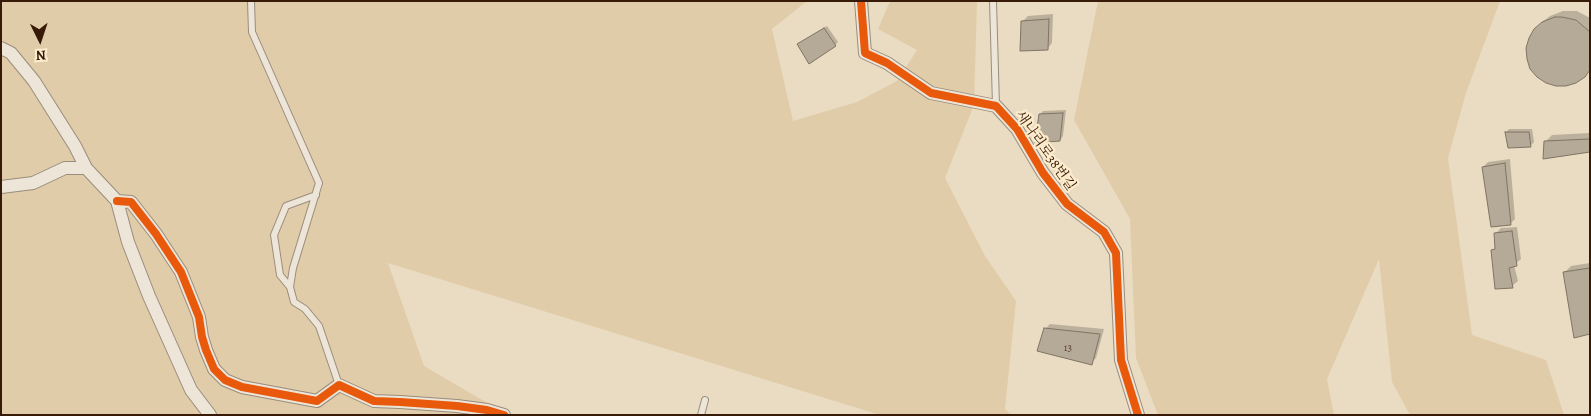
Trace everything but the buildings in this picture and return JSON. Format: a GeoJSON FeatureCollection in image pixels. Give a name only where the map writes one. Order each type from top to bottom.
{"type":"FeatureCollection","features":[{"type":"Feature","properties":{"kind":"street","name":"새나리로38번길"},"geometry":{"type":"LineString","coordinates":[[862,1],[865,53],[888,63],[931,93],[996,106],[1017,129],[1043,173],[1067,204],[1104,232],[1116,253],[1120,360],[1138,415]]}},
{"type":"Feature","properties":{"kind":"street"},"geometry":{"type":"LineString","coordinates":[[1,48],[11,54],[34,81],[75,146],[86,168],[116,201],[128,242],[149,296],[191,390],[210,415]]}},
{"type":"Feature","properties":{"kind":"street"},"geometry":{"type":"LineString","coordinates":[[1,187],[33,183],[65,168],[86,168]]}},
{"type":"Feature","properties":{"kind":"street"},"geometry":{"type":"LineString","coordinates":[[116,201],[130,202],[156,234],[181,272],[199,317],[206,350],[214,369],[225,380],[242,387],[317,401],[339,385],[374,401],[457,406],[487,410],[504,415]]}},
{"type":"Feature","properties":{"kind":"lane"},"geometry":{"type":"LineString","coordinates":[[251,1],[252,32],[319,183],[293,268],[290,286],[294,302],[305,309],[320,326],[339,385]]}},
{"type":"Feature","properties":{"kind":"lane","name":"새나리로38번길"},"geometry":{"type":"LineString","coordinates":[[993,1],[996,106]]}},
{"type":"Feature","properties":{"kind":"lane"},"geometry":{"type":"LineString","coordinates":[[290,286],[280,275],[274,235],[286,206],[316,195]]}},
{"type":"Feature","properties":{"kind":"lane"},"geometry":{"type":"LineString","coordinates":[[701,415],[705,400]]}},
{"type":"Feature","properties":{"kind":"shaded area"},"geometry":{"type":"Polygon","coordinates":[[[1,1],[807,1],[772,29],[793,121],[857,102],[897,81],[917,50],[878,29],[890,1],[977,1],[974,105],[945,178],[985,256],[1016,301],[1005,409],[1011,415],[880,415],[388,263],[424,366],[508,415],[1,415],[1,1]]]}},
{"type":"Feature","properties":{"kind":"shaded area"},"geometry":{"type":"Polygon","coordinates":[[[1098,1],[1500,1],[1466,93],[1448,158],[1472,335],[1546,360],[1564,415],[1410,415],[1392,382],[1379,259],[1327,379],[1334,415],[1158,415],[1136,358],[1130,219],[1074,120],[1098,1]]]}},
{"type":"Feature","properties":{"kind":"cycle path"},"geometry":{"type":"LineString","coordinates":[[861,1],[865,53],[887,63],[931,93],[996,106],[1017,129],[1043,173],[1067,204],[1104,232],[1116,253],[1121,360],[1138,415]]}},
{"type":"Feature","properties":{"kind":"cycle path"},"geometry":{"type":"LineString","coordinates":[[117,201],[131,202],[156,234],[181,272],[199,317],[206,350],[214,369],[225,380],[242,387],[317,401],[339,385],[374,401],[457,406],[487,410],[504,415]]}}]}
